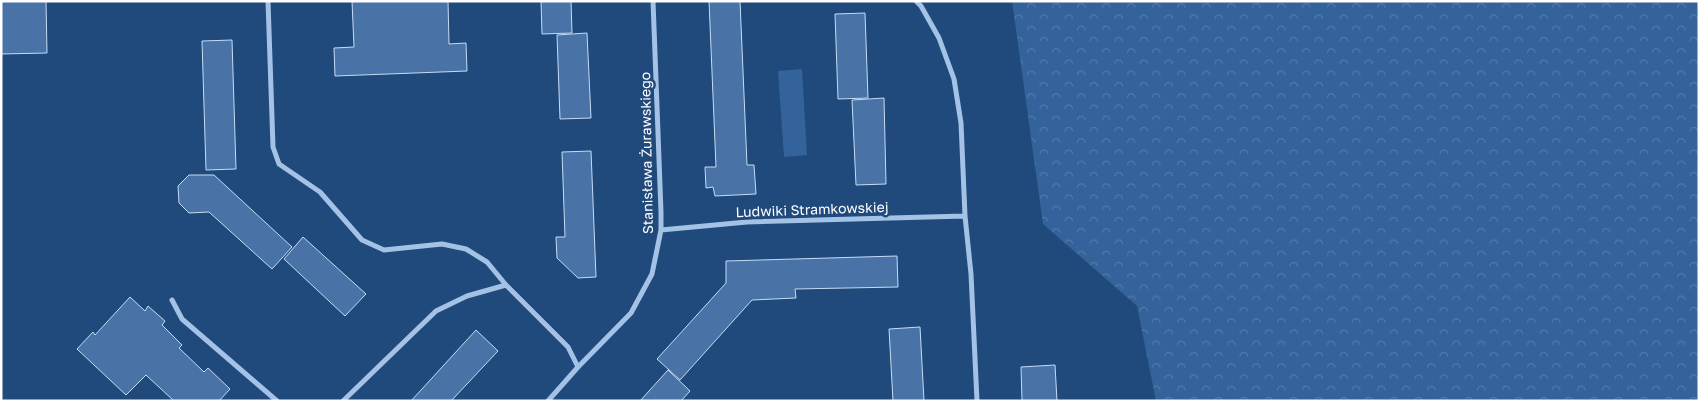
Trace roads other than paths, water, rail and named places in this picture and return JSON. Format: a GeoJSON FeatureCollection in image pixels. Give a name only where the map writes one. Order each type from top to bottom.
{"type":"FeatureCollection","features":[{"type":"Feature","properties":{"kind":"street"},"geometry":{"type":"LineString","coordinates":[[268,1],[273,147],[279,164],[320,192],[362,240],[384,250],[442,244],[466,249],[486,262],[506,286],[568,347],[578,367]]}},
{"type":"Feature","properties":{"kind":"street","name":"Stanisława Żurawskiego"},"geometry":{"type":"LineString","coordinates":[[548,401],[578,367],[631,314],[652,274],[661,230],[654,1]]}},
{"type":"Feature","properties":{"kind":"street"},"geometry":{"type":"LineString","coordinates":[[916,1],[921,6],[939,38],[954,79],[961,123],[965,216],[978,401]]}},
{"type":"Feature","properties":{"kind":"street","name":"Ludwiki Stramkowskiej"},"geometry":{"type":"LineString","coordinates":[[661,230],[747,222],[965,216]]}},
{"type":"Feature","properties":{"kind":"street"},"geometry":{"type":"LineString","coordinates":[[343,401],[436,311],[467,296],[506,286]]}},
{"type":"Feature","properties":{"kind":"street"},"geometry":{"type":"LineString","coordinates":[[172,300],[182,319],[277,401]]}}]}
